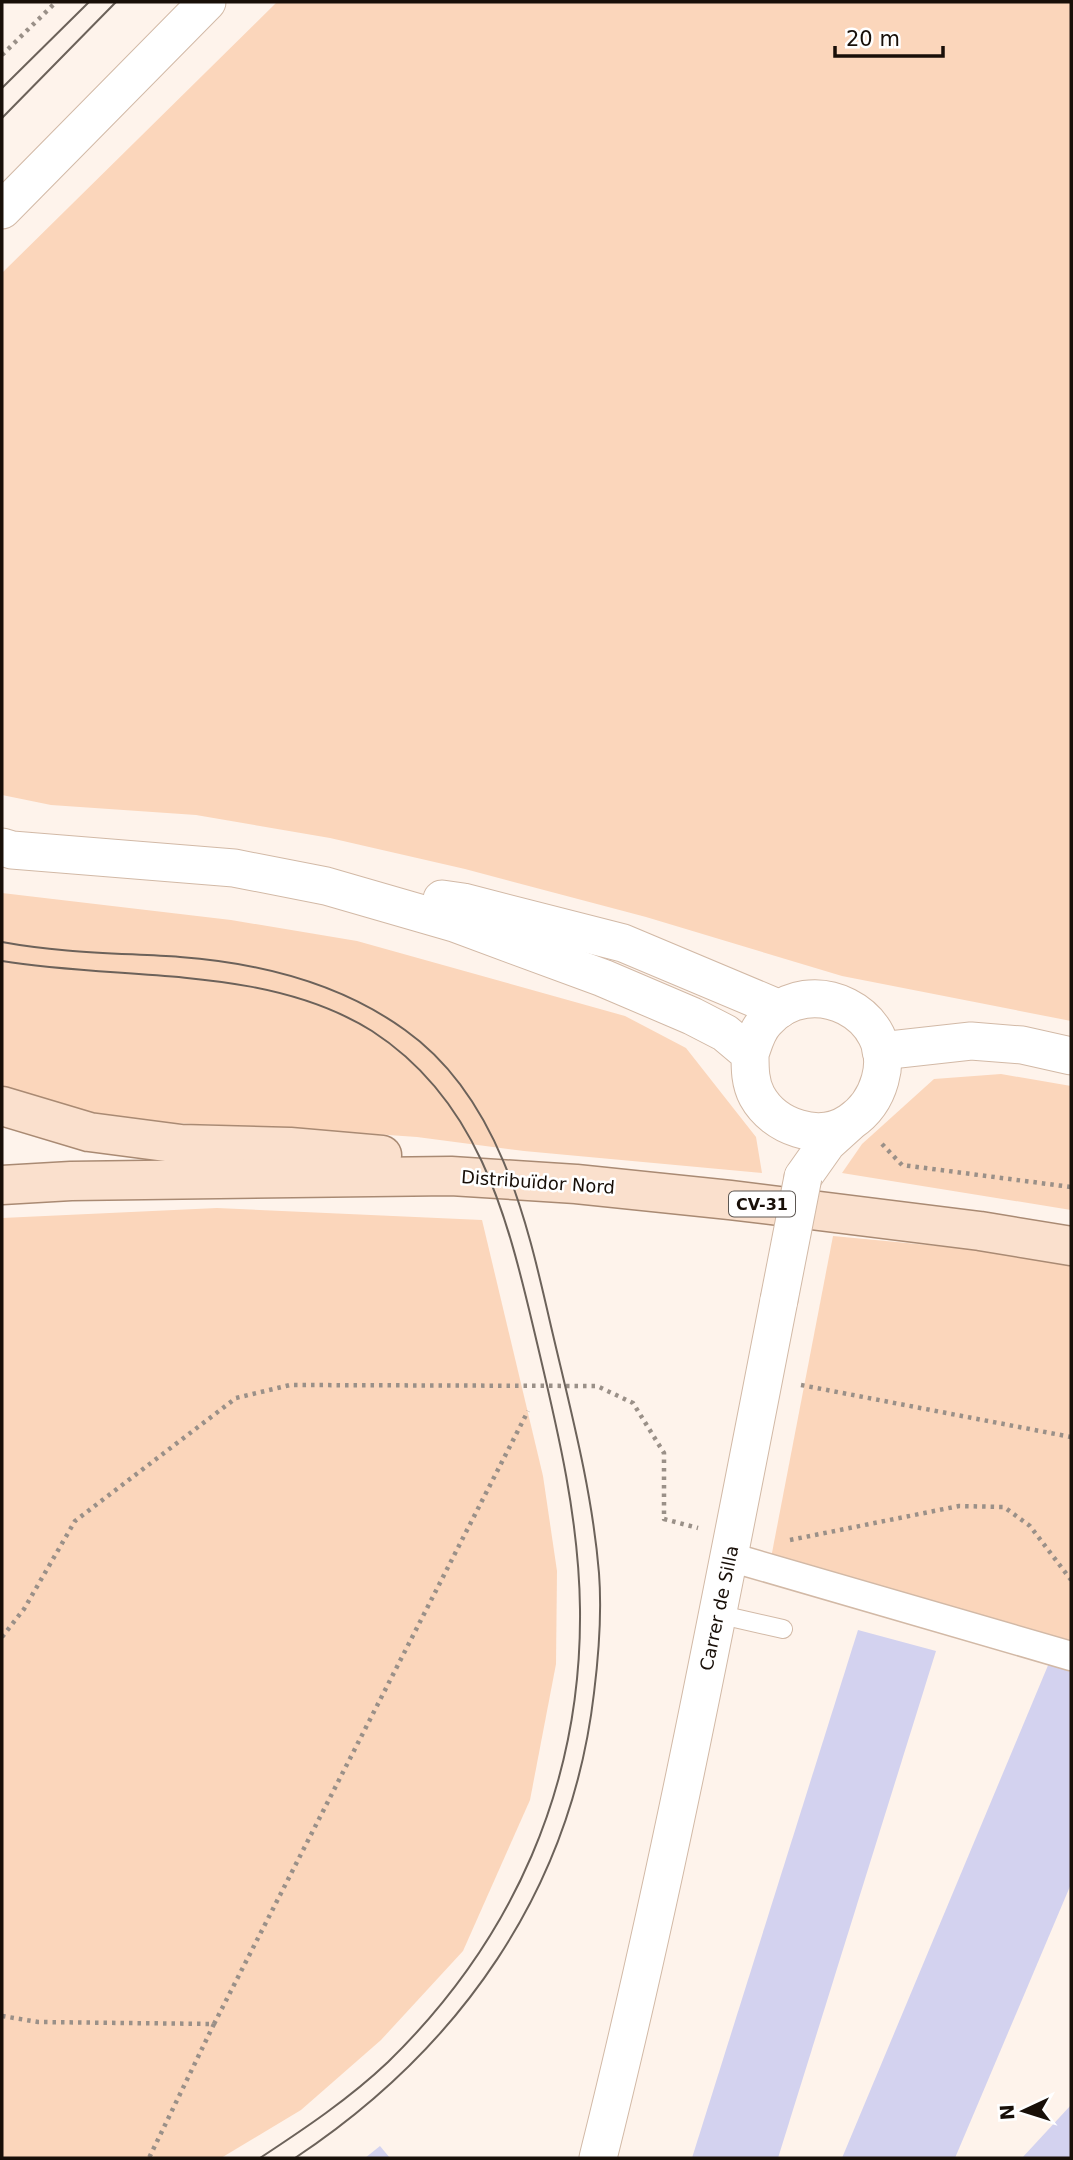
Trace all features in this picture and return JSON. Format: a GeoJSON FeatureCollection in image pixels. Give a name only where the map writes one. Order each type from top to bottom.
{"type":"FeatureCollection","features":[{"type":"Feature","properties":{"kind":"main road"},"geometry":{"type":"LineString","coordinates":[[2,1105],[89,1132],[181,1144],[372,1152],[451,1176]]}},
{"type":"Feature","properties":{"kind":"main road","name":"Distribuïdor Nord"},"geometry":{"type":"LineString","coordinates":[[2,1185],[85,1181],[451,1176],[576,1184],[730,1200],[980,1231],[1071,1246]]}},
{"type":"Feature","properties":{"kind":"street"},"geometry":{"type":"LineString","coordinates":[[2,210],[207,2]]}},
{"type":"Feature","properties":{"kind":"street"},"geometry":{"type":"LineString","coordinates":[[2,847],[233,868],[326,886],[463,902],[623,943],[779,1009]]}},
{"type":"Feature","properties":{"kind":"street"},"geometry":{"type":"LineString","coordinates":[[326,886],[454,923],[603,978],[714,1027],[750,1054]]}},
{"type":"Feature","properties":{"kind":"street"},"geometry":{"type":"LineString","coordinates":[[821,998],[842,1003],[860,1014],[874,1031],[881,1051],[882,1072],[877,1093],[864,1110],[848,1124],[828,1131],[807,1131],[786,1125],[769,1113],[757,1096],[750,1076],[750,1054],[755,1037],[765,1021],[779,1009],[799,1000],[821,998]]}},
{"type":"Feature","properties":{"kind":"street"},"geometry":{"type":"LineString","coordinates":[[881,1051],[971,1041],[1022,1045],[1071,1056]]}},
{"type":"Feature","properties":{"kind":"street","name":"Carrer de Silla"},"geometry":{"type":"LineString","coordinates":[[803,1177],[827,1143],[848,1124]]}},
{"type":"Feature","properties":{"kind":"street","name":"Carrer de Silla"},"geometry":{"type":"LineString","coordinates":[[598,2158],[628,2037],[718,1614],[743,1547],[779,1300],[803,1177],[797,1149],[786,1125]]}},
{"type":"Feature","properties":{"kind":"street"},"geometry":{"type":"LineString","coordinates":[[743,1547],[1071,1656]]}},
{"type":"Feature","properties":{"kind":"street","name":"Carrer de Silla"},"geometry":{"type":"LineString","coordinates":[[615,2158],[628,2037]]}},
{"type":"Feature","properties":{"kind":"lane"},"geometry":{"type":"LineString","coordinates":[[718,1614],[783,1629]]}},
{"type":"Feature","properties":{"kind":"path"},"geometry":{"type":"LineString","coordinates":[[2,55],[56,2]]}},
{"type":"Feature","properties":{"kind":"path"},"geometry":{"type":"LineString","coordinates":[[880,1142],[902,1165],[1071,1187]]}},
{"type":"Feature","properties":{"kind":"path"},"geometry":{"type":"LineString","coordinates":[[2,1637],[24,1609],[75,1521],[236,1398],[290,1385],[597,1386],[634,1403],[664,1453],[664,1519],[743,1547],[960,1506],[1004,1507],[1030,1526],[1071,1580]]}},
{"type":"Feature","properties":{"kind":"path"},"geometry":{"type":"LineString","coordinates":[[797,1385],[1071,1437]]}},
{"type":"Feature","properties":{"kind":"path"},"geometry":{"type":"LineString","coordinates":[[149,2158],[214,2024],[528,1411]]}},
{"type":"Feature","properties":{"kind":"path"},"geometry":{"type":"LineString","coordinates":[[2,2016],[38,2022],[214,2024]]}},
{"type":"Feature","properties":{"kind":"shaded area"},"geometry":{"type":"Polygon","coordinates":[[[277,2],[1071,2],[1071,1021],[842,976],[646,917],[465,869],[330,838],[196,815],[51,805],[2,795],[2,273],[277,2]]]}},
{"type":"Feature","properties":{"kind":"shaded area"},"geometry":{"type":"Polygon","coordinates":[[[2,893],[231,920],[357,941],[625,1016],[686,1048],[756,1137],[762,1173],[524,1151],[417,1137],[274,1127],[111,1121],[2,1089],[2,893]]]}},
{"type":"Feature","properties":{"kind":"shaded area"},"geometry":{"type":"Polygon","coordinates":[[[1001,1074],[1071,1086],[1071,1210],[842,1173],[862,1144],[934,1079],[1001,1074]]]}},
{"type":"Feature","properties":{"kind":"shaded area"},"geometry":{"type":"Polygon","coordinates":[[[217,1208],[482,1220],[543,1476],[557,1571],[556,1664],[530,1800],[463,1951],[381,2040],[301,2110],[221,2158],[2,2158],[2,1218],[217,1208]]]}},
{"type":"Feature","properties":{"kind":"shaded area"},"geometry":{"type":"Polygon","coordinates":[[[833,1236],[980,1250],[1071,1266],[1071,1648],[771,1558],[833,1236]]]}},
{"type":"Feature","properties":{"kind":"building"},"geometry":{"type":"Polygon","coordinates":[[[858,1630],[936,1651],[778,2158],[692,2158],[858,1630]]]}},
{"type":"Feature","properties":{"kind":"building"},"geometry":{"type":"Polygon","coordinates":[[[1049,1663],[1071,1672],[1071,1884],[955,2158],[842,2158],[1049,1663]]]}},
{"type":"Feature","properties":{"kind":"building"},"geometry":{"type":"Polygon","coordinates":[[[1071,2105],[1071,2158],[1022,2158],[1071,2105]]]}},
{"type":"Feature","properties":{"kind":"building"},"geometry":{"type":"Polygon","coordinates":[[[380,2146],[390,2158],[365,2158],[380,2146]]]}},
{"type":"Feature","properties":{"kind":"tram line"},"geometry":{"type":"LineString","coordinates":[[2,88],[89,2]]}},
{"type":"Feature","properties":{"kind":"tram line"},"geometry":{"type":"LineString","coordinates":[[2,118],[116,2]]}},
{"type":"Feature","properties":{"kind":"tram line"},"geometry":{"type":"LineString","coordinates":[[2,942],[69,951],[180,957],[240,964],[298,978],[354,1000],[380,1014],[405,1030],[437,1057],[464,1089],[503,1161],[518,1201],[541,1282],[585,1478],[599,1573],[597,1663],[581,1765],[561,1834],[533,1898],[497,1959],[456,2015],[408,2067],[354,2115],[295,2158]]}},
{"type":"Feature","properties":{"kind":"tram line"},"geometry":{"type":"LineString","coordinates":[[2,961],[192,978],[286,995],[330,1010],[372,1031],[408,1059],[438,1090],[462,1124],[482,1161],[498,1200],[523,1283],[557,1431],[579,1573],[577,1674],[568,1737],[553,1798],[532,1856],[504,1911],[471,1964],[432,2015],[388,2062],[358,2089],[260,2158]]}}]}
